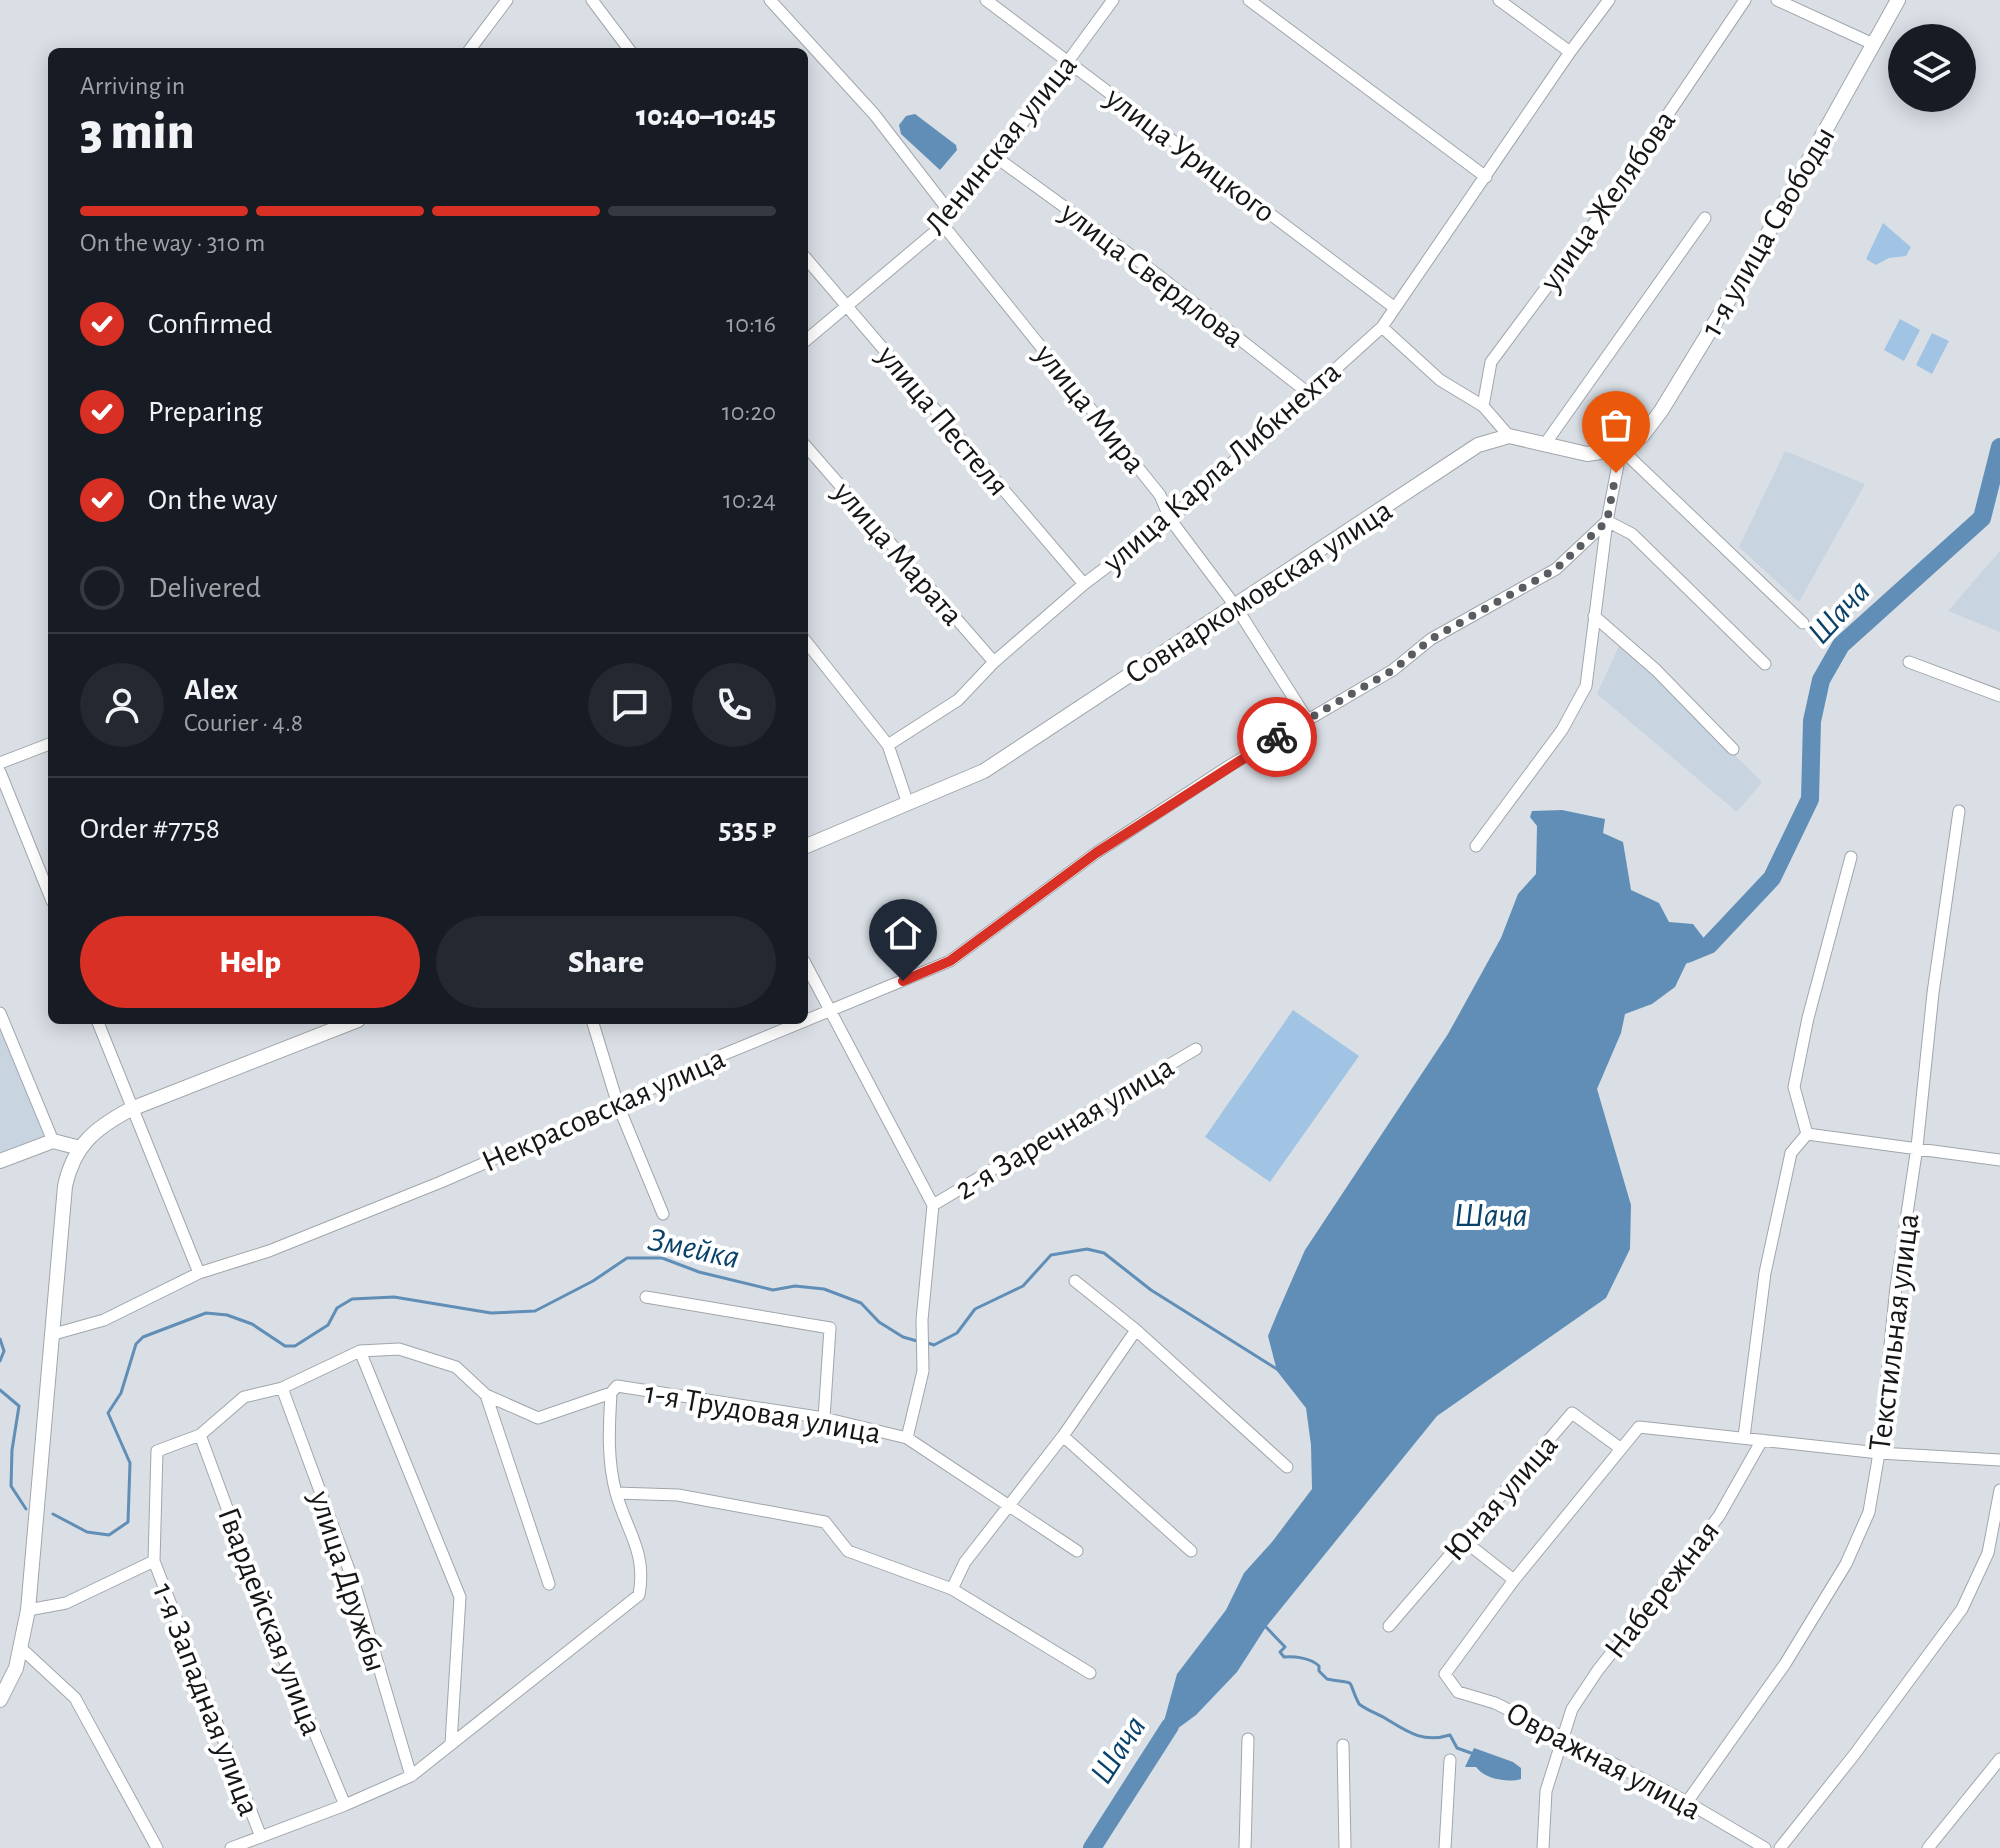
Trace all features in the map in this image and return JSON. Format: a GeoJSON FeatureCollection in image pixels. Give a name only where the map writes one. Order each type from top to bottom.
{"type":"FeatureCollection","features":[{"type":"Feature","properties":{"kind":"street"},"geometry":{"type":"LineString","coordinates":[[477,48],[507,0]]}},
{"type":"Feature","properties":{"kind":"street"},"geometry":{"type":"LineString","coordinates":[[592,0],[628,48]]}},
{"type":"Feature","properties":{"kind":"street"},"geometry":{"type":"LineString","coordinates":[[770,0],[874,114],[952,215]]}},
{"type":"Feature","properties":{"kind":"street","name":"улица Урицкого"},"geometry":{"type":"LineString","coordinates":[[986,0],[1395,308]]}},
{"type":"Feature","properties":{"kind":"street","name":"Ленинская улица"},"geometry":{"type":"LineString","coordinates":[[808,338],[943,225],[997,158],[1113,0]]}},
{"type":"Feature","properties":{"kind":"street"},"geometry":{"type":"LineString","coordinates":[[1249,0],[1486,177]]}},
{"type":"Feature","properties":{"kind":"street"},"geometry":{"type":"LineString","coordinates":[[1499,0],[1570,52]]}},
{"type":"Feature","properties":{"kind":"street","name":"улица Карла Либкнехта"},"geometry":{"type":"LineString","coordinates":[[888,745],[958,700],[994,662],[1084,584],[1170,519],[1382,327],[1609,0]]}},
{"type":"Feature","properties":{"kind":"street","name":"улица Желябова"},"geometry":{"type":"LineString","coordinates":[[1483,406],[1491,362],[1598,218],[1745,0]]}},
{"type":"Feature","properties":{"kind":"street"},"geometry":{"type":"LineString","coordinates":[[1777,0],[1873,44]]}},
{"type":"Feature","properties":{"kind":"street","name":"1-я улица Свободы"},"geometry":{"type":"LineString","coordinates":[[1621,449],[1642,436],[1669,399],[1753,260],[1898,0]]}},
{"type":"Feature","properties":{"kind":"street","name":"улица Свердлова"},"geometry":{"type":"LineString","coordinates":[[997,158],[1158,275],[1307,392]]}},
{"type":"Feature","properties":{"kind":"street"},"geometry":{"type":"LineString","coordinates":[[1545,444],[1705,218]]}},
{"type":"Feature","properties":{"kind":"street","name":"улица Мира"},"geometry":{"type":"LineString","coordinates":[[943,225],[1160,495],[1170,519],[1236,607],[1307,719]]}},
{"type":"Feature","properties":{"kind":"street","name":"улица Пестеля"},"geometry":{"type":"LineString","coordinates":[[808,261],[1084,584]]}},
{"type":"Feature","properties":{"kind":"street"},"geometry":{"type":"LineString","coordinates":[[1382,327],[1440,380],[1483,406],[1509,436],[1587,454],[1621,449]]}},
{"type":"Feature","properties":{"kind":"street","name":"Совнаркомовская улица"},"geometry":{"type":"LineString","coordinates":[[908,804],[984,771],[1478,445],[1509,436]]}},
{"type":"Feature","properties":{"kind":"street","name":"улица Марата"},"geometry":{"type":"LineString","coordinates":[[808,449],[994,662]]}},
{"type":"Feature","properties":{"kind":"street"},"geometry":{"type":"LineString","coordinates":[[1476,846],[1562,730],[1586,686],[1607,521],[1621,449]]}},
{"type":"Feature","properties":{"kind":"street"},"geometry":{"type":"LineString","coordinates":[[1621,449],[1803,623]]}},
{"type":"Feature","properties":{"kind":"street"},"geometry":{"type":"LineString","coordinates":[[1607,521],[1632,534],[1765,664]]}},
{"type":"Feature","properties":{"kind":"street","name":"Некрасовская улица"},"geometry":{"type":"LineString","coordinates":[[808,1020],[950,961],[1096,853],[1307,719],[1393,670],[1431,639],[1556,569],[1607,521]]}},
{"type":"Feature","properties":{"kind":"street"},"geometry":{"type":"LineString","coordinates":[[1594,616],[1656,670],[1733,749]]}},
{"type":"Feature","properties":{"kind":"street"},"geometry":{"type":"LineString","coordinates":[[808,644],[888,745],[908,804],[808,845]]}},
{"type":"Feature","properties":{"kind":"street"},"geometry":{"type":"LineString","coordinates":[[1909,662],[2000,696]]}},
{"type":"Feature","properties":{"kind":"street"},"geometry":{"type":"LineString","coordinates":[[0,763],[48,745]]}},
{"type":"Feature","properties":{"kind":"street"},"geometry":{"type":"LineString","coordinates":[[0,772],[48,881]]}},
{"type":"Feature","properties":{"kind":"street","name":"Текстильная улица"},"geometry":{"type":"LineString","coordinates":[[1687,1802],[1785,1664],[1846,1564],[1869,1512],[1879,1453],[1896,1287],[1917,1147],[1933,993],[1959,811]]}},
{"type":"Feature","properties":{"kind":"street"},"geometry":{"type":"LineString","coordinates":[[1807,1134],[1794,1087],[1808,1018],[1851,857]]}},
{"type":"Feature","properties":{"kind":"street"},"geometry":{"type":"LineString","coordinates":[[808,968],[933,1205],[922,1320],[924,1364],[907,1438]]}},
{"type":"Feature","properties":{"kind":"street"},"geometry":{"type":"LineString","coordinates":[[0,1013],[53,1141]]}},
{"type":"Feature","properties":{"kind":"street"},"geometry":{"type":"LineString","coordinates":[[99,1024],[199,1273]]}},
{"type":"Feature","properties":{"kind":"street"},"geometry":{"type":"LineString","coordinates":[[0,1700],[7,1690],[22,1649],[28,1610],[69,1165],[100,1126],[131,1109],[348,1024]]}},
{"type":"Feature","properties":{"kind":"street"},"geometry":{"type":"LineString","coordinates":[[593,1024],[618,1105],[663,1214]]}},
{"type":"Feature","properties":{"kind":"street","name":"Некрасовская улица"},"geometry":{"type":"LineString","coordinates":[[54,1334],[104,1320],[199,1273],[295,1241],[618,1105],[710,1060],[799,1024]]}},
{"type":"Feature","properties":{"kind":"street","name":"2-я Заречная улица"},"geometry":{"type":"LineString","coordinates":[[933,1205],[1196,1049]]}},
{"type":"Feature","properties":{"kind":"street"},"geometry":{"type":"LineString","coordinates":[[1807,1134],[2000,1160]]}},
{"type":"Feature","properties":{"kind":"street"},"geometry":{"type":"LineString","coordinates":[[1807,1134],[1791,1153],[1765,1273],[1744,1437],[1879,1453],[2000,1460]]}},
{"type":"Feature","properties":{"kind":"street"},"geometry":{"type":"LineString","coordinates":[[0,1161],[53,1141],[80,1148]]}},
{"type":"Feature","properties":{"kind":"street"},"geometry":{"type":"LineString","coordinates":[[1075,1281],[1136,1330],[1287,1467]]}},
{"type":"Feature","properties":{"kind":"street"},"geometry":{"type":"LineString","coordinates":[[646,1297],[830,1328],[824,1418]]}},
{"type":"Feature","properties":{"kind":"street"},"geometry":{"type":"LineString","coordinates":[[952,1589],[965,1562],[1063,1436],[1136,1330]]}},
{"type":"Feature","properties":{"kind":"street"},"geometry":{"type":"LineString","coordinates":[[28,1610],[66,1603],[154,1561],[157,1451],[200,1435],[244,1397],[282,1388],[360,1351],[399,1349],[456,1367],[486,1395],[538,1418],[611,1393],[609,1443],[616,1493],[639,1552],[642,1576],[639,1595],[411,1776],[345,1805],[231,1848]]}},
{"type":"Feature","properties":{"kind":"street"},"geometry":{"type":"LineString","coordinates":[[360,1351],[460,1597],[451,1743]]}},
{"type":"Feature","properties":{"kind":"street","name":"1-я Трудовая улица"},"geometry":{"type":"LineString","coordinates":[[611,1393],[617,1386],[824,1418],[907,1438],[1077,1551]]}},
{"type":"Feature","properties":{"kind":"street","name":"улица Дружбы"},"geometry":{"type":"LineString","coordinates":[[282,1388],[355,1586],[411,1776]]}},
{"type":"Feature","properties":{"kind":"street"},"geometry":{"type":"LineString","coordinates":[[486,1395],[549,1584]]}},
{"type":"Feature","properties":{"kind":"street","name":"Юная улица"},"geometry":{"type":"LineString","coordinates":[[1389,1626],[1572,1413],[1620,1448]]}},
{"type":"Feature","properties":{"kind":"street","name":"Юная улица"},"geometry":{"type":"LineString","coordinates":[[1445,1674],[1514,1580],[1639,1427],[1744,1437]]}},
{"type":"Feature","properties":{"kind":"street","name":"Гвардейская улица"},"geometry":{"type":"LineString","coordinates":[[200,1435],[275,1638],[345,1805]]}},
{"type":"Feature","properties":{"kind":"street"},"geometry":{"type":"LineString","coordinates":[[1063,1436],[1191,1551]]}},
{"type":"Feature","properties":{"kind":"street","name":"Набережная"},"geometry":{"type":"LineString","coordinates":[[1543,1848],[1546,1791],[1572,1709],[1598,1670],[1719,1516],[1762,1440]]}},
{"type":"Feature","properties":{"kind":"street"},"geometry":{"type":"LineString","coordinates":[[1780,1848],[1854,1755],[1962,1609],[1988,1553],[2000,1490]]}},
{"type":"Feature","properties":{"kind":"street"},"geometry":{"type":"LineString","coordinates":[[616,1493],[678,1495],[825,1522],[848,1551],[952,1589],[1090,1673]]}},
{"type":"Feature","properties":{"kind":"street"},"geometry":{"type":"LineString","coordinates":[[1463,1540],[1514,1580]]}},
{"type":"Feature","properties":{"kind":"street","name":"1-я Западная улица"},"geometry":{"type":"LineString","coordinates":[[154,1561],[261,1837]]}},
{"type":"Feature","properties":{"kind":"street"},"geometry":{"type":"LineString","coordinates":[[22,1649],[75,1698],[157,1848]]}},
{"type":"Feature","properties":{"kind":"street","name":"Овражная улица"},"geometry":{"type":"LineString","coordinates":[[1445,1674],[1458,1692],[1495,1703],[1562,1737],[1687,1802],[1765,1848]]}},
{"type":"Feature","properties":{"kind":"street"},"geometry":{"type":"LineString","coordinates":[[1245,1848],[1248,1739]]}},
{"type":"Feature","properties":{"kind":"street"},"geometry":{"type":"LineString","coordinates":[[1343,1745],[1345,1848]]}},
{"type":"Feature","properties":{"kind":"street"},"geometry":{"type":"LineString","coordinates":[[1928,1848],[2000,1759]]}},
{"type":"Feature","properties":{"kind":"street"},"geometry":{"type":"LineString","coordinates":[[1445,1848],[1450,1760]]}},
{"type":"Feature","properties":{"kind":"shaded area"},"geometry":{"type":"Polygon","coordinates":[[[1883,223],[1911,247],[1906,256],[1889,258],[1876,265],[1866,259],[1883,223]]]}},
{"type":"Feature","properties":{"kind":"shaded area"},"geometry":{"type":"Polygon","coordinates":[[[1900,319],[1920,330],[1904,361],[1884,350],[1900,319]]]}},
{"type":"Feature","properties":{"kind":"shaded area"},"geometry":{"type":"Polygon","coordinates":[[[1932,333],[1949,341],[1932,374],[1916,365],[1932,333]]]}},
{"type":"Feature","properties":{"kind":"shaded area"},"geometry":{"type":"Polygon","coordinates":[[[1785,451],[1865,484],[1799,602],[1739,547],[1785,451]]]}},
{"type":"Feature","properties":{"kind":"shaded area"},"geometry":{"type":"Polygon","coordinates":[[[2000,551],[2000,632],[1948,611],[2000,551]]]}},
{"type":"Feature","properties":{"kind":"shaded area"},"geometry":{"type":"Polygon","coordinates":[[[1620,644],[1762,782],[1737,812],[1597,694],[1620,644]]]}},
{"type":"Feature","properties":{"kind":"shaded area"},"geometry":{"type":"Polygon","coordinates":[[[1293,1010],[1359,1056],[1270,1182],[1205,1137],[1293,1010]]]}},
{"type":"Feature","properties":{"kind":"shaded area"},"geometry":{"type":"Polygon","coordinates":[[[0,1027],[47,1145],[0,1156],[0,1027]]]}},
{"type":"Feature","properties":{"kind":"water"},"geometry":{"type":"Polygon","coordinates":[[[915,114],[956,145],[957,150],[940,170],[901,134],[899,125],[906,116],[915,114]]]}},
{"type":"Feature","properties":{"kind":"water","name":"Шача"},"geometry":{"type":"Polygon","coordinates":[[[1562,810],[1605,819],[1603,833],[1623,842],[1631,890],[1659,903],[1669,922],[1693,924],[1709,945],[1686,964],[1675,987],[1652,1004],[1625,1014],[1621,1033],[1597,1089],[1631,1205],[1630,1249],[1606,1298],[1437,1416],[1266,1627],[1237,1672],[1196,1715],[1158,1743],[1177,1674],[1226,1610],[1244,1573],[1312,1489],[1306,1408],[1277,1371],[1268,1336],[1277,1314],[1305,1250],[1448,1034],[1501,938],[1518,894],[1536,874],[1537,826],[1530,817],[1532,811],[1562,810]]]}},
{"type":"Feature","properties":{"kind":"water"},"geometry":{"type":"Polygon","coordinates":[[[1474,1748],[1513,1762],[1521,1768],[1521,1779],[1497,1779],[1476,1767],[1465,1767],[1474,1748]]]}},
{"type":"Feature","properties":{"kind":"waterway","name":"Шача"},"geometry":{"type":"LineString","coordinates":[[1687,954],[1709,945],[1772,878],[1810,799],[1812,721],[1821,680],[1841,645],[1982,518],[2000,447]]}},
{"type":"Feature","properties":{"kind":"waterway","name":"Змейка"},"geometry":{"type":"LineString","coordinates":[[925,1342],[934,1345],[957,1333],[975,1309],[1023,1286],[1051,1255],[1087,1249],[1104,1253],[1151,1290],[1280,1371]]}},
{"type":"Feature","properties":{"kind":"waterway","name":"Змейка"},"geometry":{"type":"LineString","coordinates":[[53,1514],[87,1532],[109,1535],[128,1522],[130,1463],[108,1413],[121,1393],[136,1344],[143,1337],[206,1313],[227,1315],[252,1324],[285,1346],[295,1346],[328,1325],[337,1308],[352,1299],[394,1297],[491,1313],[535,1311],[593,1281],[627,1258],[662,1258],[699,1272],[773,1290],[795,1286],[824,1289],[861,1303],[879,1322],[903,1337],[917,1341]]}},
{"type":"Feature","properties":{"kind":"waterway","name":"Змейка"},"geometry":{"type":"LineString","coordinates":[[0,1339],[4,1351],[0,1361]]}},
{"type":"Feature","properties":{"kind":"waterway","name":"Змейка"},"geometry":{"type":"LineString","coordinates":[[0,1390],[19,1406],[12,1450],[11,1486],[26,1509]]}},
{"type":"Feature","properties":{"kind":"waterway"},"geometry":{"type":"LineString","coordinates":[[1266,1627],[1285,1647],[1280,1652],[1284,1657],[1312,1661],[1327,1679],[1348,1682],[1362,1706],[1417,1735],[1432,1738],[1450,1735],[1457,1748],[1471,1753]]}},
{"type":"Feature","properties":{"kind":"waterway","name":"Шача"},"geometry":{"type":"LineString","coordinates":[[1092,1848],[1170,1726]]}},
{"type":"Feature","properties":{"kind":"way so far"},"geometry":{"type":"LineString","coordinates":[[1277,737],[1393,670],[1431,639],[1556,569],[1607,521],[1616,473]]}},
{"type":"Feature","properties":{"kind":"route"},"geometry":{"type":"LineString","coordinates":[[903,981],[950,961],[1096,853],[1277,737]]}}]}
